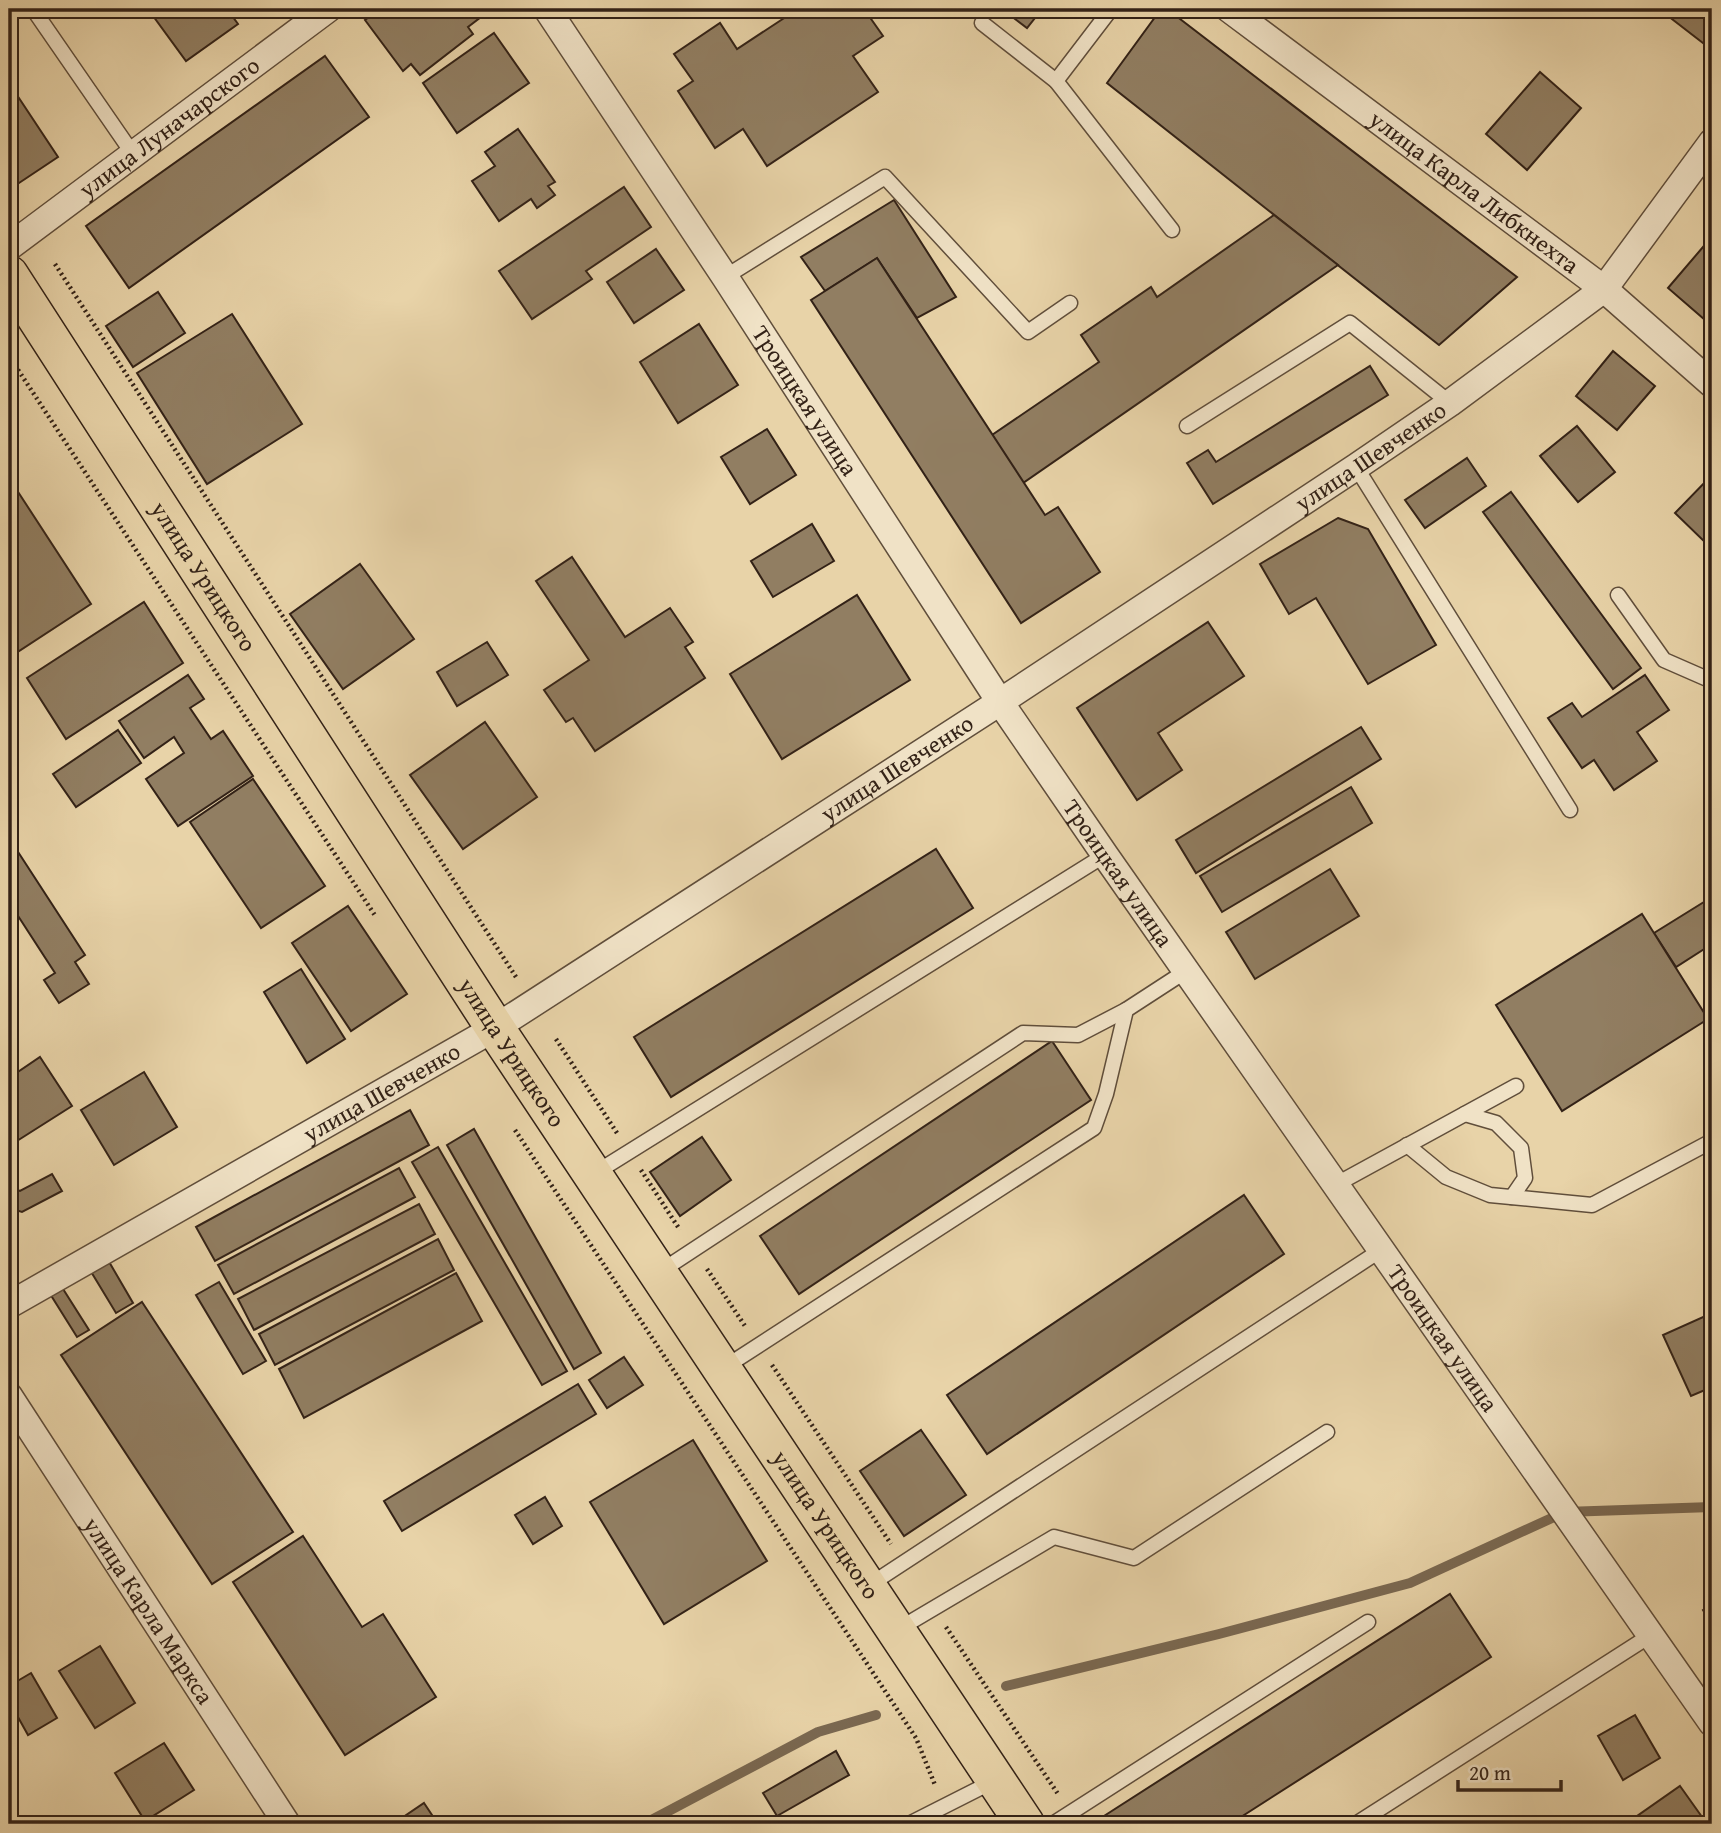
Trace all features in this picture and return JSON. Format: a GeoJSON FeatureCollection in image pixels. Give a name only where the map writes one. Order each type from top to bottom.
{"type":"FeatureCollection","features":[{"type":"Feature","properties":{"kind":"main road","name":"улица Урицкого"},"geometry":{"type":"LineString","coordinates":[[9,275],[591,1175],[1025,1824]]}},
{"type":"Feature","properties":{"kind":"street","name":"улица Луначарского"},"geometry":{"type":"LineString","coordinates":[[9,247],[328,9]]}},
{"type":"Feature","properties":{"kind":"street","name":"Троицкая улица"},"geometry":{"type":"LineString","coordinates":[[547,9],[1000,702],[1712,1723]]}},
{"type":"Feature","properties":{"kind":"street","name":"улица Карла Либкнехта"},"geometry":{"type":"LineString","coordinates":[[1229,9],[1604,289],[1712,384]]}},
{"type":"Feature","properties":{"kind":"street","name":"улица Шевченко"},"geometry":{"type":"LineString","coordinates":[[9,1305],[495,1028],[1000,702],[1450,403],[1604,289],[1712,142]]}},
{"type":"Feature","properties":{"kind":"street","name":"улица Карла Маркса"},"geometry":{"type":"LineString","coordinates":[[9,1396],[287,1824]]}},
{"type":"Feature","properties":{"kind":"lane"},"geometry":{"type":"LineString","coordinates":[[33,9],[133,154]]}},
{"type":"Feature","properties":{"kind":"lane"},"geometry":{"type":"LineString","coordinates":[[1056,81],[1111,9]]}},
{"type":"Feature","properties":{"kind":"lane"},"geometry":{"type":"LineString","coordinates":[[982,23],[1056,81],[1172,230]]}},
{"type":"Feature","properties":{"kind":"lane"},"geometry":{"type":"LineString","coordinates":[[724,276],[885,177],[1028,332],[1070,303]]}},
{"type":"Feature","properties":{"kind":"lane"},"geometry":{"type":"LineString","coordinates":[[1187,426],[1350,323],[1450,403]]}},
{"type":"Feature","properties":{"kind":"lane"},"geometry":{"type":"LineString","coordinates":[[1356,467],[1570,810]]}},
{"type":"Feature","properties":{"kind":"lane"},"geometry":{"type":"LineString","coordinates":[[1618,595],[1664,660],[1712,681]]}},
{"type":"Feature","properties":{"kind":"lane"},"geometry":{"type":"LineString","coordinates":[[591,1175],[1105,855]]}},
{"type":"Feature","properties":{"kind":"lane"},"geometry":{"type":"LineString","coordinates":[[657,1274],[1023,1033],[1078,1035],[1126,1010],[1186,971]]}},
{"type":"Feature","properties":{"kind":"lane"},"geometry":{"type":"LineString","coordinates":[[721,1370],[1094,1128],[1106,1094],[1126,1010]]}},
{"type":"Feature","properties":{"kind":"lane"},"geometry":{"type":"LineString","coordinates":[[1335,1185],[1516,1086]]}},
{"type":"Feature","properties":{"kind":"lane"},"geometry":{"type":"LineString","coordinates":[[1465,1114],[1496,1123],[1521,1148],[1525,1178],[1512,1197]]}},
{"type":"Feature","properties":{"kind":"lane"},"geometry":{"type":"LineString","coordinates":[[1407,1145],[1446,1177],[1490,1195],[1592,1205],[1712,1141]]}},
{"type":"Feature","properties":{"kind":"lane"},"geometry":{"type":"LineString","coordinates":[[866,1587],[1381,1250]]}},
{"type":"Feature","properties":{"kind":"lane"},"geometry":{"type":"LineString","coordinates":[[896,1630],[1054,1537],[1134,1558],[1327,1432]]}},
{"type":"Feature","properties":{"kind":"lane"},"geometry":{"type":"LineString","coordinates":[[1053,1824],[1367,1622]]}},
{"type":"Feature","properties":{"kind":"lane"},"geometry":{"type":"LineString","coordinates":[[1356,1824],[1651,1635]]}},
{"type":"Feature","properties":{"kind":"lane"},"geometry":{"type":"LineString","coordinates":[[909,1824],[995,1780]]}},
{"type":"Feature","properties":{"kind":"path"},"geometry":{"type":"LineString","coordinates":[[55,264],[516,976]]}},
{"type":"Feature","properties":{"kind":"path"},"geometry":{"type":"LineString","coordinates":[[9,356],[379,921]]}},
{"type":"Feature","properties":{"kind":"path"},"geometry":{"type":"LineString","coordinates":[[556,1039],[625,1144]]}},
{"type":"Feature","properties":{"kind":"path"},"geometry":{"type":"LineString","coordinates":[[512,1125],[916,1738],[943,1807]]}},
{"type":"Feature","properties":{"kind":"path"},"geometry":{"type":"LineString","coordinates":[[640,1168],[903,1563]]}},
{"type":"Feature","properties":{"kind":"path"},"geometry":{"type":"LineString","coordinates":[[934,1608],[1070,1813]]}},
{"type":"Feature","properties":{"kind":"building"},"geometry":{"type":"Polygon","coordinates":[[[148,9],[227,9],[238,24],[186,61],[148,9]]]}},
{"type":"Feature","properties":{"kind":"building"},"geometry":{"type":"Polygon","coordinates":[[[380,9],[475,9],[481,17],[468,27],[473,34],[420,75],[411,64],[403,71],[365,20],[380,9]]]}},
{"type":"Feature","properties":{"kind":"building"},"geometry":{"type":"Polygon","coordinates":[[[798,9],[864,9],[883,36],[853,56],[878,92],[767,166],[743,129],[715,148],[678,91],[693,81],[674,54],[720,23],[737,49],[798,9]]]}},
{"type":"Feature","properties":{"kind":"building"},"geometry":{"type":"Polygon","coordinates":[[[1002,9],[1042,9],[1027,28],[1002,9]]]}},
{"type":"Feature","properties":{"kind":"building"},"geometry":{"type":"Polygon","coordinates":[[[1161,9],[1167,9],[1517,277],[1439,345],[1107,83],[1161,9]]]}},
{"type":"Feature","properties":{"kind":"building"},"geometry":{"type":"Polygon","coordinates":[[[1659,9],[1712,9],[1712,50],[1659,9]]]}},
{"type":"Feature","properties":{"kind":"building"},"geometry":{"type":"Polygon","coordinates":[[[494,33],[529,83],[457,133],[423,83],[494,33]]]}},
{"type":"Feature","properties":{"kind":"building"},"geometry":{"type":"Polygon","coordinates":[[[325,56],[369,117],[129,288],[86,226],[325,56]]]}},
{"type":"Feature","properties":{"kind":"building"},"geometry":{"type":"Polygon","coordinates":[[[1540,72],[1581,108],[1527,170],[1486,134],[1540,72]]]}},
{"type":"Feature","properties":{"kind":"building"},"geometry":{"type":"Polygon","coordinates":[[[9,83],[58,157],[13,187],[9,182],[9,83]]]}},
{"type":"Feature","properties":{"kind":"building"},"geometry":{"type":"Polygon","coordinates":[[[518,129],[555,182],[548,186],[555,195],[537,208],[531,199],[499,221],[472,181],[495,166],[485,152],[518,129]]]}},
{"type":"Feature","properties":{"kind":"building"},"geometry":{"type":"Polygon","coordinates":[[[624,187],[651,227],[586,271],[592,279],[532,319],[499,271],[624,187]]]}},
{"type":"Feature","properties":{"kind":"building"},"geometry":{"type":"Polygon","coordinates":[[[894,200],[956,297],[917,318],[877,258],[825,291],[801,257],[894,200]]]}},
{"type":"Feature","properties":{"kind":"building"},"geometry":{"type":"Polygon","coordinates":[[[1274,215],[1338,265],[1023,483],[992,435],[1099,362],[1081,335],[1151,287],[1157,297],[1274,215]]]}},
{"type":"Feature","properties":{"kind":"building"},"geometry":{"type":"Polygon","coordinates":[[[1703,247],[1712,255],[1712,326],[1668,288],[1703,247]]]}},
{"type":"Feature","properties":{"kind":"building"},"geometry":{"type":"Polygon","coordinates":[[[656,249],[684,290],[634,323],[607,282],[656,249]]]}},
{"type":"Feature","properties":{"kind":"building"},"geometry":{"type":"Polygon","coordinates":[[[877,258],[1045,515],[1058,507],[1100,572],[1021,623],[811,300],[877,258]]]}},
{"type":"Feature","properties":{"kind":"building"},"geometry":{"type":"Polygon","coordinates":[[[158,292],[185,333],[133,367],[106,326],[158,292]]]}},
{"type":"Feature","properties":{"kind":"building"},"geometry":{"type":"Polygon","coordinates":[[[232,314],[302,424],[207,484],[137,373],[232,314]]]}},
{"type":"Feature","properties":{"kind":"building"},"geometry":{"type":"Polygon","coordinates":[[[699,324],[738,385],[678,423],[640,362],[699,324]]]}},
{"type":"Feature","properties":{"kind":"building"},"geometry":{"type":"Polygon","coordinates":[[[1613,351],[1655,386],[1617,430],[1576,396],[1613,351]]]}},
{"type":"Feature","properties":{"kind":"building"},"geometry":{"type":"Polygon","coordinates":[[[1370,366],[1388,395],[1213,504],[1187,463],[1208,450],[1216,462],[1370,366]]]}},
{"type":"Feature","properties":{"kind":"building"},"geometry":{"type":"Polygon","coordinates":[[[1577,426],[1615,472],[1578,502],[1540,456],[1577,426]]]}},
{"type":"Feature","properties":{"kind":"building"},"geometry":{"type":"Polygon","coordinates":[[[767,429],[796,475],[750,504],[721,457],[767,429]]]}},
{"type":"Feature","properties":{"kind":"building"},"geometry":{"type":"Polygon","coordinates":[[[1467,458],[1486,486],[1425,528],[1405,500],[1467,458]]]}},
{"type":"Feature","properties":{"kind":"building"},"geometry":{"type":"Polygon","coordinates":[[[1712,475],[1712,549],[1675,513],[1712,475]]]}},
{"type":"Feature","properties":{"kind":"building"},"geometry":{"type":"Polygon","coordinates":[[[9,478],[91,604],[16,653],[9,641],[9,478]]]}},
{"type":"Feature","properties":{"kind":"building"},"geometry":{"type":"Polygon","coordinates":[[[1511,492],[1641,668],[1613,689],[1483,512],[1511,492]]]}},
{"type":"Feature","properties":{"kind":"building"},"geometry":{"type":"Polygon","coordinates":[[[1338,518],[1368,529],[1436,645],[1368,684],[1316,598],[1289,614],[1260,564],[1338,518]]]}},
{"type":"Feature","properties":{"kind":"building"},"geometry":{"type":"Polygon","coordinates":[[[812,524],[834,561],[773,597],[751,561],[812,524]]]}},
{"type":"Feature","properties":{"kind":"building"},"geometry":{"type":"Polygon","coordinates":[[[572,557],[625,637],[670,608],[693,642],[685,647],[705,678],[595,751],[573,718],[566,722],[544,690],[589,660],[536,581],[572,557]]]}},
{"type":"Feature","properties":{"kind":"building"},"geometry":{"type":"Polygon","coordinates":[[[360,564],[414,639],[343,689],[290,614],[360,564]]]}},
{"type":"Feature","properties":{"kind":"building"},"geometry":{"type":"Polygon","coordinates":[[[857,595],[910,680],[782,759],[730,674],[857,595]]]}},
{"type":"Feature","properties":{"kind":"building"},"geometry":{"type":"Polygon","coordinates":[[[144,602],[183,663],[66,739],[27,678],[144,602]]]}},
{"type":"Feature","properties":{"kind":"building"},"geometry":{"type":"Polygon","coordinates":[[[1208,622],[1244,676],[1158,733],[1182,770],[1137,800],[1077,708],[1208,622]]]}},
{"type":"Feature","properties":{"kind":"building"},"geometry":{"type":"Polygon","coordinates":[[[487,642],[508,675],[457,706],[437,672],[487,642]]]}},
{"type":"Feature","properties":{"kind":"building"},"geometry":{"type":"Polygon","coordinates":[[[188,675],[204,699],[190,708],[211,739],[223,731],[253,776],[178,826],[146,779],[184,753],[174,737],[144,758],[119,721],[188,675]]]}},
{"type":"Feature","properties":{"kind":"building"},"geometry":{"type":"Polygon","coordinates":[[[1645,675],[1669,710],[1637,732],[1657,761],[1614,790],[1594,760],[1582,768],[1548,718],[1572,703],[1582,717],[1645,675]]]}},
{"type":"Feature","properties":{"kind":"building"},"geometry":{"type":"Polygon","coordinates":[[[485,722],[537,797],[463,849],[410,775],[485,722]]]}},
{"type":"Feature","properties":{"kind":"building"},"geometry":{"type":"Polygon","coordinates":[[[1361,727],[1381,759],[1196,873],[1176,840],[1361,727]]]}},
{"type":"Feature","properties":{"kind":"building"},"geometry":{"type":"Polygon","coordinates":[[[118,730],[141,763],[76,807],[53,774],[118,730]]]}},
{"type":"Feature","properties":{"kind":"building"},"geometry":{"type":"Polygon","coordinates":[[[253,779],[325,886],[261,928],[190,822],[253,779]]]}},
{"type":"Feature","properties":{"kind":"building"},"geometry":{"type":"Polygon","coordinates":[[[1351,787],[1372,823],[1222,912],[1200,876],[1351,787]]]}},
{"type":"Feature","properties":{"kind":"building"},"geometry":{"type":"Polygon","coordinates":[[[9,838],[85,955],[75,962],[89,984],[59,1003],[44,980],[55,973],[9,902],[9,838]]]}},
{"type":"Feature","properties":{"kind":"building"},"geometry":{"type":"Polygon","coordinates":[[[936,849],[973,908],[671,1097],[634,1037],[936,849]]]}},
{"type":"Feature","properties":{"kind":"building"},"geometry":{"type":"Polygon","coordinates":[[[1330,869],[1359,916],[1255,979],[1226,932],[1330,869]]]}},
{"type":"Feature","properties":{"kind":"building"},"geometry":{"type":"Polygon","coordinates":[[[1712,897],[1712,944],[1676,967],[1654,933],[1712,897]]]}},
{"type":"Feature","properties":{"kind":"building"},"geometry":{"type":"Polygon","coordinates":[[[348,906],[407,994],[351,1031],[292,943],[348,906]]]}},
{"type":"Feature","properties":{"kind":"building"},"geometry":{"type":"Polygon","coordinates":[[[1642,914],[1708,1019],[1562,1111],[1496,1005],[1642,914]]]}},
{"type":"Feature","properties":{"kind":"building"},"geometry":{"type":"Polygon","coordinates":[[[301,969],[345,1039],[307,1063],[264,992],[301,969]]]}},
{"type":"Feature","properties":{"kind":"building"},"geometry":{"type":"Polygon","coordinates":[[[1052,1041],[1091,1100],[799,1294],[760,1236],[1052,1041]]]}},
{"type":"Feature","properties":{"kind":"building"},"geometry":{"type":"Polygon","coordinates":[[[40,1057],[72,1106],[9,1146],[9,1078],[40,1057]]]}},
{"type":"Feature","properties":{"kind":"building"},"geometry":{"type":"Polygon","coordinates":[[[144,1072],[177,1127],[114,1165],[81,1110],[144,1072]]]}},
{"type":"Feature","properties":{"kind":"building"},"geometry":{"type":"Polygon","coordinates":[[[410,1110],[429,1145],[215,1261],[196,1227],[410,1110]]]}},
{"type":"Feature","properties":{"kind":"building"},"geometry":{"type":"Polygon","coordinates":[[[474,1129],[601,1353],[574,1369],[447,1145],[474,1129]]]}},
{"type":"Feature","properties":{"kind":"building"},"geometry":{"type":"Polygon","coordinates":[[[702,1137],[731,1180],[680,1216],[650,1172],[702,1137]]]}},
{"type":"Feature","properties":{"kind":"building"},"geometry":{"type":"Polygon","coordinates":[[[438,1147],[567,1371],[542,1385],[412,1162],[438,1147]]]}},
{"type":"Feature","properties":{"kind":"building"},"geometry":{"type":"Polygon","coordinates":[[[399,1168],[415,1197],[234,1294],[218,1265],[399,1168]]]}},
{"type":"Feature","properties":{"kind":"building"},"geometry":{"type":"Polygon","coordinates":[[[52,1174],[62,1191],[22,1212],[9,1208],[9,1187],[20,1191],[52,1174]]]}},
{"type":"Feature","properties":{"kind":"building"},"geometry":{"type":"Polygon","coordinates":[[[1244,1195],[1284,1254],[987,1454],[947,1395],[1244,1195]]]}},
{"type":"Feature","properties":{"kind":"building"},"geometry":{"type":"Polygon","coordinates":[[[419,1204],[435,1234],[254,1330],[238,1299],[419,1204]]]}},
{"type":"Feature","properties":{"kind":"building"},"geometry":{"type":"Polygon","coordinates":[[[438,1239],[454,1270],[275,1365],[259,1334],[438,1239]]]}},
{"type":"Feature","properties":{"kind":"building"},"geometry":{"type":"Polygon","coordinates":[[[108,1260],[133,1303],[116,1313],[90,1270],[108,1260]]]}},
{"type":"Feature","properties":{"kind":"building"},"geometry":{"type":"Polygon","coordinates":[[[51,1270],[89,1330],[77,1337],[47,1289],[51,1270]]]}},
{"type":"Feature","properties":{"kind":"building"},"geometry":{"type":"Polygon","coordinates":[[[456,1273],[482,1321],[304,1418],[279,1369],[456,1273]]]}},
{"type":"Feature","properties":{"kind":"building"},"geometry":{"type":"Polygon","coordinates":[[[219,1282],[266,1361],[243,1374],[196,1295],[219,1282]]]}},
{"type":"Feature","properties":{"kind":"building"},"geometry":{"type":"Polygon","coordinates":[[[142,1302],[293,1532],[212,1584],[61,1355],[142,1302]]]}},
{"type":"Feature","properties":{"kind":"building"},"geometry":{"type":"Polygon","coordinates":[[[1712,1313],[1712,1387],[1691,1396],[1663,1335],[1712,1313]]]}},
{"type":"Feature","properties":{"kind":"building"},"geometry":{"type":"Polygon","coordinates":[[[624,1357],[643,1385],[607,1408],[589,1380],[624,1357]]]}},
{"type":"Feature","properties":{"kind":"building"},"geometry":{"type":"Polygon","coordinates":[[[578,1384],[596,1414],[402,1531],[384,1501],[578,1384]]]}},
{"type":"Feature","properties":{"kind":"building"},"geometry":{"type":"Polygon","coordinates":[[[921,1430],[966,1495],[904,1536],[860,1471],[921,1430]]]}},
{"type":"Feature","properties":{"kind":"building"},"geometry":{"type":"Polygon","coordinates":[[[693,1440],[767,1561],[664,1624],[590,1502],[693,1440]]]}},
{"type":"Feature","properties":{"kind":"building"},"geometry":{"type":"Polygon","coordinates":[[[545,1497],[562,1526],[533,1544],[515,1515],[545,1497]]]}},
{"type":"Feature","properties":{"kind":"building"},"geometry":{"type":"Polygon","coordinates":[[[303,1536],[362,1627],[383,1614],[436,1697],[345,1755],[233,1582],[303,1536]]]}},
{"type":"Feature","properties":{"kind":"building"},"geometry":{"type":"Polygon","coordinates":[[[1450,1594],[1491,1657],[1230,1824],[1109,1824],[1104,1816],[1450,1594]]]}},
{"type":"Feature","properties":{"kind":"building"},"geometry":{"type":"Polygon","coordinates":[[[1712,1604],[1712,1625],[1703,1610],[1712,1604]]]}},
{"type":"Feature","properties":{"kind":"building"},"geometry":{"type":"Polygon","coordinates":[[[100,1646],[135,1703],[95,1728],[59,1671],[100,1646]]]}},
{"type":"Feature","properties":{"kind":"building"},"geometry":{"type":"Polygon","coordinates":[[[31,1673],[57,1718],[28,1735],[9,1701],[9,1686],[31,1673]]]}},
{"type":"Feature","properties":{"kind":"building"},"geometry":{"type":"Polygon","coordinates":[[[1635,1715],[1660,1758],[1623,1780],[1598,1736],[1635,1715]]]}},
{"type":"Feature","properties":{"kind":"building"},"geometry":{"type":"Polygon","coordinates":[[[164,1743],[194,1790],[145,1821],[115,1773],[164,1743]]]}},
{"type":"Feature","properties":{"kind":"building"},"geometry":{"type":"Polygon","coordinates":[[[836,1751],[849,1775],[777,1816],[763,1793],[836,1751]]]}},
{"type":"Feature","properties":{"kind":"building"},"geometry":{"type":"Polygon","coordinates":[[[1680,1786],[1707,1824],[1633,1824],[1630,1821],[1680,1786]]]}},
{"type":"Feature","properties":{"kind":"building"},"geometry":{"type":"Polygon","coordinates":[[[424,1803],[438,1824],[393,1824],[424,1803]]]}},
{"type":"Feature","properties":{"kind":"waterway"},"geometry":{"type":"LineString","coordinates":[[1006,1686],[1219,1634],[1410,1583],[1565,1512],[1712,1507]]}},
{"type":"Feature","properties":{"kind":"waterway"},"geometry":{"type":"LineString","coordinates":[[644,1824],[818,1732],[876,1715]]}}]}
